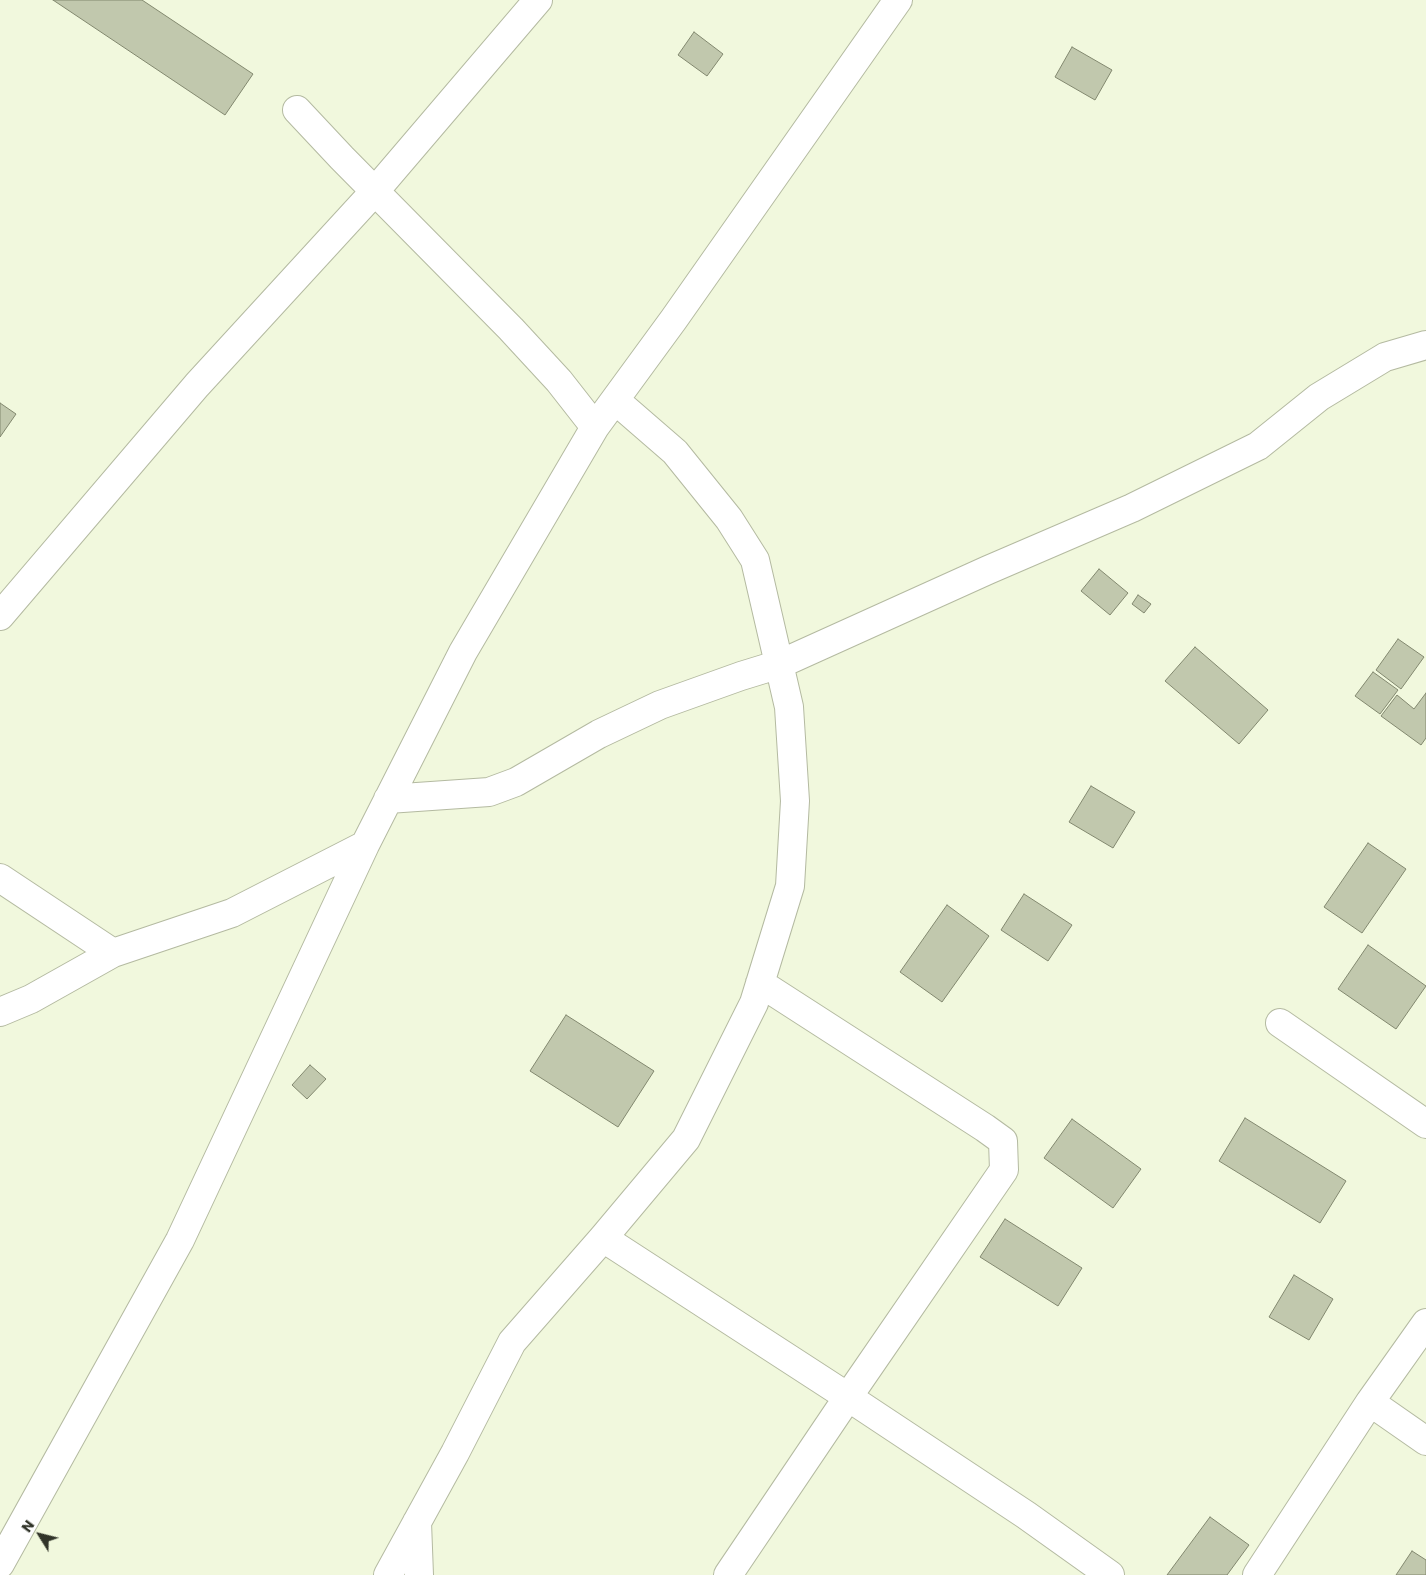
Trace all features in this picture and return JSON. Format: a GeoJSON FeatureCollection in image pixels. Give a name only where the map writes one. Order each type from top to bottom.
{"type":"FeatureCollection","features":[{"type":"Feature","properties":{"kind":"street"},"geometry":{"type":"LineString","coordinates":[[0,616],[197,385],[375,191],[538,0]]}},
{"type":"Feature","properties":{"kind":"street"},"geometry":{"type":"LineString","coordinates":[[0,1564],[180,1240],[365,845],[463,652],[595,427],[680,311],[898,0]]}},
{"type":"Feature","properties":{"kind":"street"},"geometry":{"type":"LineString","coordinates":[[297,110],[511,329],[559,381],[595,427]]}},
{"type":"Feature","properties":{"kind":"street"},"geometry":{"type":"LineString","coordinates":[[388,798],[489,792],[516,782],[599,734],[660,705],[780,664],[988,570],[1141,504],[1258,446],[1319,397],[1384,357],[1426,345]]}},
{"type":"Feature","properties":{"kind":"street"},"geometry":{"type":"LineString","coordinates":[[388,1575],[455,1453],[512,1342],[686,1139],[754,1003],[790,886],[795,801],[790,707],[755,560],[729,519],[674,452],[616,400]]}},
{"type":"Feature","properties":{"kind":"street"},"geometry":{"type":"LineString","coordinates":[[0,1012],[31,999],[114,954],[232,913],[365,845]]}},
{"type":"Feature","properties":{"kind":"street"},"geometry":{"type":"LineString","coordinates":[[0,878],[114,954]]}},
{"type":"Feature","properties":{"kind":"street"},"geometry":{"type":"LineString","coordinates":[[728,1575],[1004,1170],[1003,1141],[760,983]]}},
{"type":"Feature","properties":{"kind":"street"},"geometry":{"type":"LineString","coordinates":[[1280,1023],[1426,1124]]}},
{"type":"Feature","properties":{"kind":"street"},"geometry":{"type":"LineString","coordinates":[[603,1238],[1026,1515],[1110,1575]]}},
{"type":"Feature","properties":{"kind":"street"},"geometry":{"type":"LineString","coordinates":[[1257,1575],[1370,1402],[1426,1323]]}},
{"type":"Feature","properties":{"kind":"street"},"geometry":{"type":"LineString","coordinates":[[1370,1402],[1426,1441]]}},
{"type":"Feature","properties":{"kind":"street"},"geometry":{"type":"LineString","coordinates":[[417,1521],[419,1575]]}},
{"type":"Feature","properties":{"kind":"building"},"geometry":{"type":"Polygon","coordinates":[[[53,0],[142,0],[253,74],[225,115],[53,0]]]}},
{"type":"Feature","properties":{"kind":"building"},"geometry":{"type":"Polygon","coordinates":[[[694,32],[723,54],[707,76],[678,55],[694,32]]]}},
{"type":"Feature","properties":{"kind":"building"},"geometry":{"type":"Polygon","coordinates":[[[1072,47],[1112,70],[1095,100],[1055,77],[1072,47]]]}},
{"type":"Feature","properties":{"kind":"building"},"geometry":{"type":"Polygon","coordinates":[[[0,403],[16,414],[0,437],[0,403]]]}},
{"type":"Feature","properties":{"kind":"building"},"geometry":{"type":"Polygon","coordinates":[[[1099,569],[1128,593],[1110,615],[1081,591],[1099,569]]]}},
{"type":"Feature","properties":{"kind":"building"},"geometry":{"type":"Polygon","coordinates":[[[1138,595],[1151,604],[1144,613],[1132,604],[1138,595]]]}},
{"type":"Feature","properties":{"kind":"building"},"geometry":{"type":"Polygon","coordinates":[[[1398,639],[1424,657],[1401,689],[1376,670],[1398,639]]]}},
{"type":"Feature","properties":{"kind":"building"},"geometry":{"type":"Polygon","coordinates":[[[1195,647],[1268,710],[1239,744],[1165,681],[1195,647]]]}},
{"type":"Feature","properties":{"kind":"building"},"geometry":{"type":"Polygon","coordinates":[[[1373,672],[1398,690],[1380,714],[1355,696],[1373,672]]]}},
{"type":"Feature","properties":{"kind":"building"},"geometry":{"type":"Polygon","coordinates":[[[1426,693],[1426,738],[1421,745],[1381,716],[1397,695],[1414,709],[1426,693]]]}},
{"type":"Feature","properties":{"kind":"building"},"geometry":{"type":"Polygon","coordinates":[[[1091,786],[1135,812],[1113,848],[1069,822],[1091,786]]]}},
{"type":"Feature","properties":{"kind":"building"},"geometry":{"type":"Polygon","coordinates":[[[1368,843],[1406,869],[1362,933],[1324,907],[1368,843]]]}},
{"type":"Feature","properties":{"kind":"building"},"geometry":{"type":"Polygon","coordinates":[[[1024,894],[1072,925],[1048,961],[1001,930],[1024,894]]]}},
{"type":"Feature","properties":{"kind":"building"},"geometry":{"type":"Polygon","coordinates":[[[947,905],[989,936],[942,1002],[900,972],[947,905]]]}},
{"type":"Feature","properties":{"kind":"building"},"geometry":{"type":"Polygon","coordinates":[[[1368,945],[1426,986],[1396,1029],[1338,989],[1368,945]]]}},
{"type":"Feature","properties":{"kind":"building"},"geometry":{"type":"Polygon","coordinates":[[[566,1015],[654,1071],[618,1127],[530,1071],[566,1015]]]}},
{"type":"Feature","properties":{"kind":"building"},"geometry":{"type":"Polygon","coordinates":[[[310,1065],[326,1079],[307,1099],[292,1085],[310,1065]]]}},
{"type":"Feature","properties":{"kind":"building"},"geometry":{"type":"Polygon","coordinates":[[[1245,1118],[1346,1181],[1320,1223],[1219,1161],[1245,1118]]]}},
{"type":"Feature","properties":{"kind":"building"},"geometry":{"type":"Polygon","coordinates":[[[1072,1119],[1141,1169],[1113,1208],[1044,1158],[1072,1119]]]}},
{"type":"Feature","properties":{"kind":"building"},"geometry":{"type":"Polygon","coordinates":[[[1005,1219],[1082,1268],[1058,1306],[980,1257],[1005,1219]]]}},
{"type":"Feature","properties":{"kind":"building"},"geometry":{"type":"Polygon","coordinates":[[[1294,1275],[1333,1299],[1309,1340],[1269,1317],[1294,1275]]]}},
{"type":"Feature","properties":{"kind":"building"},"geometry":{"type":"Polygon","coordinates":[[[1210,1517],[1249,1545],[1227,1575],[1167,1575],[1210,1517]]]}},
{"type":"Feature","properties":{"kind":"building"},"geometry":{"type":"Polygon","coordinates":[[[1412,1551],[1426,1560],[1426,1575],[1396,1575],[1412,1551]]]}}]}
